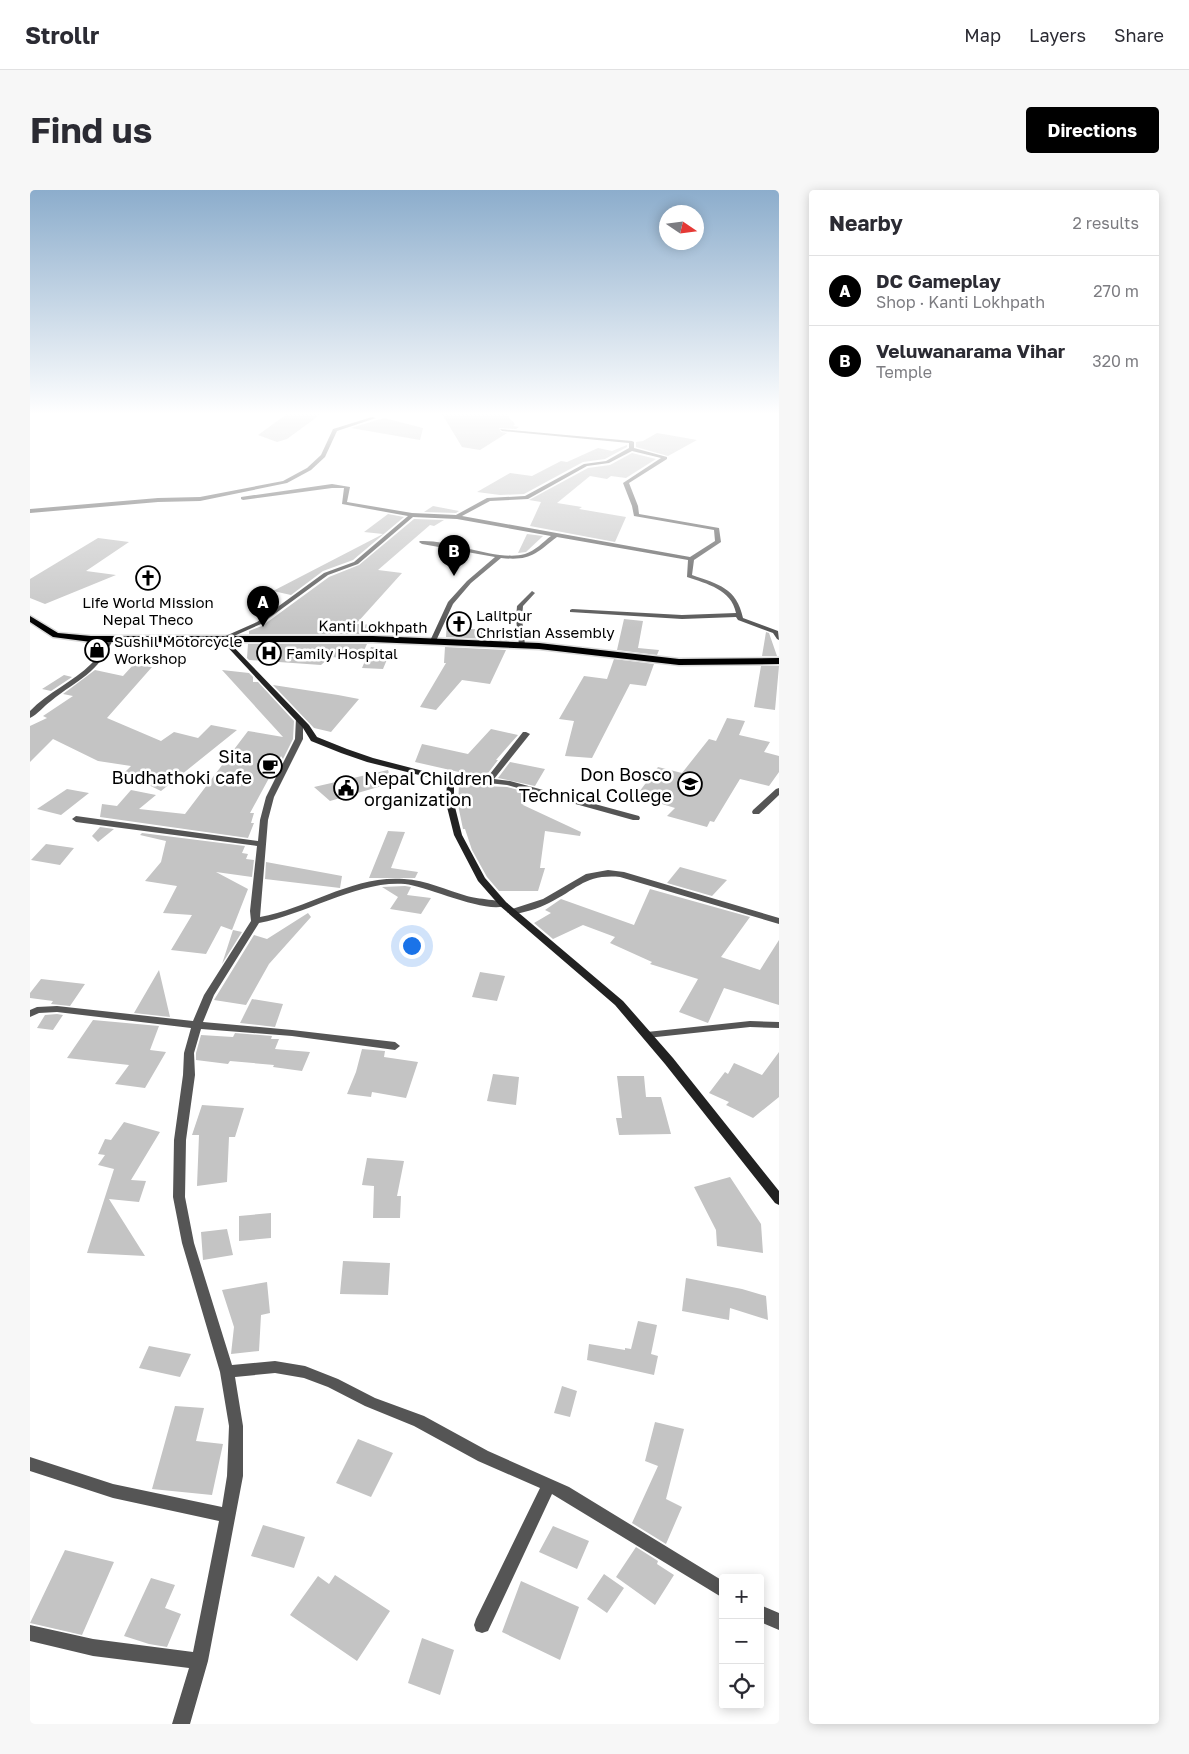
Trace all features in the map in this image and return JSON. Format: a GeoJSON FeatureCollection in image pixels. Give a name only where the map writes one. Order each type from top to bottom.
{"type":"FeatureCollection","features":[{"type":"Feature","properties":{"kind":"main road","name":"Kanti Lokhpath"},"geometry":{"type":"LineString","coordinates":[[30,618],[56,635],[72,638],[433,641],[522,645],[679,662],[779,661]]}},
{"type":"Feature","properties":{"kind":"main road"},"geometry":{"type":"LineString","coordinates":[[223,639],[300,720],[314,739],[370,760],[451,781],[450,803],[458,835],[481,879],[507,908],[619,1003],[647,1035],[779,1200]]}},
{"type":"Feature","properties":{"kind":"street"},"geometry":{"type":"LineString","coordinates":[[104,506],[158,500],[200,499],[267,486]]}},
{"type":"Feature","properties":{"kind":"street"},"geometry":{"type":"LineString","coordinates":[[30,511],[228,499],[332,486],[347,487],[344,503],[412,515],[457,517],[691,559],[718,542],[717,530],[636,515],[635,506],[627,486]]}},
{"type":"Feature","properties":{"kind":"street"},"geometry":{"type":"LineString","coordinates":[[457,517],[489,499],[526,498],[549,486]]}},
{"type":"Feature","properties":{"kind":"street"},"geometry":{"type":"LineString","coordinates":[[223,639],[259,623],[326,574],[356,563],[412,515]]}},
{"type":"Feature","properties":{"kind":"street"},"geometry":{"type":"LineString","coordinates":[[422,542],[518,558],[531,556],[555,536]]}},
{"type":"Feature","properties":{"kind":"street"},"geometry":{"type":"LineString","coordinates":[[433,641],[450,603],[469,582],[500,556]]}},
{"type":"Feature","properties":{"kind":"street"},"geometry":{"type":"LineString","coordinates":[[691,559],[690,576],[724,589],[738,606],[740,619],[776,632],[779,638]]}},
{"type":"Feature","properties":{"kind":"street"},"geometry":{"type":"LineString","coordinates":[[522,645],[519,619],[520,606],[532,593]]}},
{"type":"Feature","properties":{"kind":"street"},"geometry":{"type":"LineString","coordinates":[[572,611],[682,617],[739,615]]}},
{"type":"Feature","properties":{"kind":"street"},"geometry":{"type":"LineString","coordinates":[[30,716],[39,705],[84,675],[107,651],[110,639]]}},
{"type":"Feature","properties":{"kind":"street"},"geometry":{"type":"LineString","coordinates":[[181,1724],[200,1661],[228,1516],[235,1476],[236,1426],[227,1372],[188,1243],[180,1197],[180,1140],[189,1075],[189,1053],[197,1025],[209,995],[256,921],[255,911],[264,820],[270,797],[299,739],[300,720]]}},
{"type":"Feature","properties":{"kind":"street"},"geometry":{"type":"LineString","coordinates":[[488,780],[526,734]]}},
{"type":"Feature","properties":{"kind":"street"},"geometry":{"type":"LineString","coordinates":[[451,781],[488,780],[507,783],[636,818]]}},
{"type":"Feature","properties":{"kind":"street"},"geometry":{"type":"LineString","coordinates":[[756,812],[779,791]]}},
{"type":"Feature","properties":{"kind":"street"},"geometry":{"type":"LineString","coordinates":[[76,819],[261,844]]}},
{"type":"Feature","properties":{"kind":"street"},"geometry":{"type":"LineString","coordinates":[[256,921],[273,919],[318,901],[374,884],[392,881],[422,884],[468,901],[507,908],[545,901],[584,877],[605,872],[630,876],[779,921]]}},
{"type":"Feature","properties":{"kind":"street"},"geometry":{"type":"LineString","coordinates":[[30,1014],[37,1010],[57,1009],[197,1025],[292,1033],[395,1046]]}},
{"type":"Feature","properties":{"kind":"street"},"geometry":{"type":"LineString","coordinates":[[647,1035],[750,1024],[779,1025]]}},
{"type":"Feature","properties":{"kind":"street"},"geometry":{"type":"LineString","coordinates":[[227,1372],[275,1367],[305,1372],[333,1383],[370,1402],[419,1421],[483,1456],[576,1498],[719,1587]]}},
{"type":"Feature","properties":{"kind":"street"},"geometry":{"type":"LineString","coordinates":[[30,1464],[113,1491],[228,1516]]}},
{"type":"Feature","properties":{"kind":"street"},"geometry":{"type":"LineString","coordinates":[[482,1625],[549,1485]]}},
{"type":"Feature","properties":{"kind":"street"},"geometry":{"type":"LineString","coordinates":[[764,1615],[779,1622]]}},
{"type":"Feature","properties":{"kind":"street"},"geometry":{"type":"LineString","coordinates":[[30,1633],[50,1639],[123,1653],[200,1661]]}},
{"type":"Feature","properties":{"kind":"building"},"geometry":{"type":"Polygon","coordinates":[[[488,486],[540,486],[524,494],[500,495],[477,492],[488,486]]]}},
{"type":"Feature","properties":{"kind":"building"},"geometry":{"type":"Polygon","coordinates":[[[556,486],[578,486],[557,503],[582,507],[579,509],[626,517],[615,542],[530,526],[541,502],[529,500],[556,486]]]}},
{"type":"Feature","properties":{"kind":"building"},"geometry":{"type":"Polygon","coordinates":[[[433,506],[459,511],[456,513],[424,512],[433,506]]]}},
{"type":"Feature","properties":{"kind":"building"},"geometry":{"type":"Polygon","coordinates":[[[388,514],[404,517],[353,560],[323,571],[291,595],[273,591],[383,534],[364,532],[388,514]]]}},
{"type":"Feature","properties":{"kind":"building"},"geometry":{"type":"Polygon","coordinates":[[[414,519],[444,520],[434,526],[430,525],[378,570],[402,573],[356,624],[375,625],[371,634],[249,634],[249,631],[262,626],[329,577],[359,565],[414,519]]]}},
{"type":"Feature","properties":{"kind":"building"},"geometry":{"type":"Polygon","coordinates":[[[527,534],[543,536],[526,552],[518,553],[527,534]]]}},
{"type":"Feature","properties":{"kind":"building"},"geometry":{"type":"Polygon","coordinates":[[[98,538],[129,542],[86,571],[116,575],[45,604],[30,598],[30,579],[98,538]]]}},
{"type":"Feature","properties":{"kind":"building"},"geometry":{"type":"Polygon","coordinates":[[[624,619],[643,621],[638,648],[659,650],[657,655],[617,650],[624,619]]]}},
{"type":"Feature","properties":{"kind":"building"},"geometry":{"type":"Polygon","coordinates":[[[447,621],[470,621],[469,629],[515,630],[511,640],[446,637],[447,621]]]}},
{"type":"Feature","properties":{"kind":"building"},"geometry":{"type":"Polygon","coordinates":[[[766,632],[769,633],[777,656],[762,656],[766,632]]]}},
{"type":"Feature","properties":{"kind":"building"},"geometry":{"type":"Polygon","coordinates":[[[248,644],[367,644],[360,659],[330,657],[321,665],[249,660],[247,658],[248,644]]]}},
{"type":"Feature","properties":{"kind":"building"},"geometry":{"type":"Polygon","coordinates":[[[371,647],[391,650],[383,669],[362,668],[371,647]]]}},
{"type":"Feature","properties":{"kind":"building"},"geometry":{"type":"Polygon","coordinates":[[[445,647],[506,650],[490,684],[462,680],[436,710],[420,707],[446,663],[444,663],[445,647]]]}},
{"type":"Feature","properties":{"kind":"building"},"geometry":{"type":"Polygon","coordinates":[[[614,659],[654,664],[646,686],[630,684],[592,758],[565,756],[574,721],[559,719],[584,676],[607,679],[614,659]]]}},
{"type":"Feature","properties":{"kind":"building"},"geometry":{"type":"Polygon","coordinates":[[[133,665],[152,667],[107,718],[161,741],[174,732],[198,738],[211,725],[237,730],[161,791],[124,773],[131,766],[98,761],[53,739],[30,762],[30,726],[47,718],[43,716],[73,696],[63,694],[95,670],[123,676],[133,665]]]}},
{"type":"Feature","properties":{"kind":"building"},"geometry":{"type":"Polygon","coordinates":[[[761,666],[779,666],[775,710],[754,707],[761,666]]]}},
{"type":"Feature","properties":{"kind":"building"},"geometry":{"type":"Polygon","coordinates":[[[222,670],[249,673],[253,677],[253,682],[258,682],[294,721],[293,739],[283,759],[281,756],[250,813],[254,813],[251,823],[254,823],[248,838],[100,817],[102,804],[117,806],[131,790],[156,795],[139,809],[185,814],[248,731],[283,737],[222,670]]]}},
{"type":"Feature","properties":{"kind":"building"},"geometry":{"type":"Polygon","coordinates":[[[64,675],[72,677],[51,691],[42,689],[64,675]]]}},
{"type":"Feature","properties":{"kind":"building"},"geometry":{"type":"Polygon","coordinates":[[[273,685],[359,699],[331,732],[314,728],[273,685]]]}},
{"type":"Feature","properties":{"kind":"building"},"geometry":{"type":"Polygon","coordinates":[[[727,718],[745,721],[739,735],[770,742],[764,752],[779,756],[779,772],[769,786],[740,779],[714,822],[710,821],[707,827],[667,816],[675,808],[636,796],[658,767],[682,773],[709,739],[716,741],[727,718]]]}},
{"type":"Feature","properties":{"kind":"building"},"geometry":{"type":"Polygon","coordinates":[[[491,729],[518,735],[496,760],[498,760],[485,777],[459,777],[459,772],[415,762],[422,744],[468,754],[491,729]]]}},
{"type":"Feature","properties":{"kind":"building"},"geometry":{"type":"Polygon","coordinates":[[[510,762],[545,769],[535,786],[498,778],[510,762]]]}},
{"type":"Feature","properties":{"kind":"building"},"geometry":{"type":"Polygon","coordinates":[[[388,770],[392,783],[330,801],[314,787],[388,770]]]}},
{"type":"Feature","properties":{"kind":"building"},"geometry":{"type":"Polygon","coordinates":[[[459,785],[507,787],[530,793],[523,805],[581,832],[580,836],[545,831],[540,868],[545,868],[538,891],[499,891],[487,877],[472,850],[465,829],[463,829],[458,805],[459,785]]]}},
{"type":"Feature","properties":{"kind":"building"},"geometry":{"type":"Polygon","coordinates":[[[67,789],[89,793],[61,815],[37,809],[67,789]]]}},
{"type":"Feature","properties":{"kind":"building"},"geometry":{"type":"Polygon","coordinates":[[[100,827],[114,829],[98,842],[92,836],[100,827]]]}},
{"type":"Feature","properties":{"kind":"building"},"geometry":{"type":"Polygon","coordinates":[[[388,831],[405,832],[391,868],[418,872],[415,878],[369,878],[388,831]]]}},
{"type":"Feature","properties":{"kind":"building"},"geometry":{"type":"Polygon","coordinates":[[[142,833],[245,846],[242,853],[248,854],[246,859],[254,860],[252,877],[216,872],[248,889],[232,930],[221,926],[206,954],[171,950],[192,915],[163,913],[177,886],[145,881],[161,862],[166,841],[140,835],[142,833]]]}},
{"type":"Feature","properties":{"kind":"building"},"geometry":{"type":"Polygon","coordinates":[[[46,844],[74,848],[60,865],[31,860],[46,844]]]}},
{"type":"Feature","properties":{"kind":"building"},"geometry":{"type":"Polygon","coordinates":[[[266,862],[342,876],[340,888],[265,879],[266,862]]]}},
{"type":"Feature","properties":{"kind":"building"},"geometry":{"type":"Polygon","coordinates":[[[680,867],[727,880],[712,896],[667,883],[680,867]]]}},
{"type":"Feature","properties":{"kind":"building"},"geometry":{"type":"Polygon","coordinates":[[[382,887],[411,887],[407,895],[431,898],[421,914],[390,909],[398,897],[382,887]]]}},
{"type":"Feature","properties":{"kind":"building"},"geometry":{"type":"Polygon","coordinates":[[[650,889],[750,917],[721,957],[760,970],[779,940],[779,1005],[724,988],[708,1023],[679,1012],[698,979],[650,964],[652,962],[610,943],[615,937],[583,925],[553,939],[534,923],[551,913],[545,910],[561,899],[634,925],[650,889]]]}},
{"type":"Feature","properties":{"kind":"building"},"geometry":{"type":"Polygon","coordinates":[[[308,913],[311,917],[269,964],[246,1005],[214,1000],[254,935],[267,939],[308,913]]]}},
{"type":"Feature","properties":{"kind":"building"},"geometry":{"type":"Polygon","coordinates":[[[233,930],[242,932],[222,964],[233,930]]]}},
{"type":"Feature","properties":{"kind":"building"},"geometry":{"type":"Polygon","coordinates":[[[159,970],[170,1017],[134,1013],[159,970]]]}},
{"type":"Feature","properties":{"kind":"building"},"geometry":{"type":"Polygon","coordinates":[[[480,972],[505,976],[497,1001],[472,997],[480,972]]]}},
{"type":"Feature","properties":{"kind":"building"},"geometry":{"type":"Polygon","coordinates":[[[41,979],[85,984],[70,1006],[51,1004],[53,1001],[30,998],[30,993],[41,979]]]}},
{"type":"Feature","properties":{"kind":"building"},"geometry":{"type":"Polygon","coordinates":[[[252,999],[283,1004],[275,1027],[240,1023],[252,999]]]}},
{"type":"Feature","properties":{"kind":"building"},"geometry":{"type":"Polygon","coordinates":[[[45,1015],[63,1015],[53,1030],[37,1028],[45,1015]]]}},
{"type":"Feature","properties":{"kind":"building"},"geometry":{"type":"Polygon","coordinates":[[[93,1020],[159,1026],[150,1050],[166,1052],[145,1088],[115,1084],[129,1065],[67,1058],[93,1020]]]}},
{"type":"Feature","properties":{"kind":"building"},"geometry":{"type":"Polygon","coordinates":[[[235,1033],[272,1036],[271,1039],[279,1039],[275,1049],[310,1052],[302,1071],[273,1067],[274,1065],[230,1061],[228,1064],[196,1060],[201,1035],[233,1037],[235,1033]]]}},
{"type":"Feature","properties":{"kind":"building"},"geometry":{"type":"Polygon","coordinates":[[[362,1049],[385,1051],[384,1057],[418,1062],[406,1098],[372,1092],[371,1097],[347,1094],[356,1072],[362,1049]]]}},
{"type":"Feature","properties":{"kind":"building"},"geometry":{"type":"Polygon","coordinates":[[[779,1052],[779,1097],[753,1118],[726,1105],[729,1102],[709,1093],[725,1072],[728,1074],[734,1063],[762,1075],[779,1052]]]}},
{"type":"Feature","properties":{"kind":"building"},"geometry":{"type":"Polygon","coordinates":[[[493,1074],[519,1077],[516,1105],[487,1101],[493,1074]]]}},
{"type":"Feature","properties":{"kind":"building"},"geometry":{"type":"Polygon","coordinates":[[[617,1076],[644,1076],[646,1097],[661,1097],[671,1134],[619,1135],[616,1118],[622,1118],[617,1076]]]}},
{"type":"Feature","properties":{"kind":"building"},"geometry":{"type":"Polygon","coordinates":[[[202,1105],[244,1108],[235,1137],[229,1137],[227,1182],[197,1186],[199,1135],[192,1135],[202,1105]]]}},
{"type":"Feature","properties":{"kind":"building"},"geometry":{"type":"Polygon","coordinates":[[[124,1122],[160,1132],[131,1180],[146,1181],[139,1202],[109,1199],[145,1256],[87,1253],[114,1169],[98,1165],[105,1155],[98,1154],[105,1139],[111,1140],[124,1122]]]}},
{"type":"Feature","properties":{"kind":"building"},"geometry":{"type":"Polygon","coordinates":[[[367,1158],[404,1161],[397,1196],[401,1196],[400,1218],[373,1218],[374,1186],[362,1185],[367,1158]]]}},
{"type":"Feature","properties":{"kind":"building"},"geometry":{"type":"Polygon","coordinates":[[[730,1177],[761,1224],[763,1253],[717,1246],[716,1230],[694,1187],[730,1177]]]}},
{"type":"Feature","properties":{"kind":"building"},"geometry":{"type":"Polygon","coordinates":[[[271,1213],[271,1238],[239,1241],[239,1216],[271,1213]]]}},
{"type":"Feature","properties":{"kind":"building"},"geometry":{"type":"Polygon","coordinates":[[[227,1229],[233,1255],[203,1260],[201,1232],[227,1229]]]}},
{"type":"Feature","properties":{"kind":"building"},"geometry":{"type":"Polygon","coordinates":[[[343,1261],[390,1263],[388,1295],[340,1294],[343,1261]]]}},
{"type":"Feature","properties":{"kind":"building"},"geometry":{"type":"Polygon","coordinates":[[[686,1278],[742,1289],[766,1296],[768,1320],[730,1308],[729,1320],[682,1311],[686,1278]]]}},
{"type":"Feature","properties":{"kind":"building"},"geometry":{"type":"Polygon","coordinates":[[[267,1282],[270,1313],[261,1315],[259,1351],[231,1354],[234,1327],[222,1290],[267,1282]]]}},
{"type":"Feature","properties":{"kind":"building"},"geometry":{"type":"Polygon","coordinates":[[[638,1321],[657,1325],[651,1354],[658,1356],[654,1375],[587,1360],[589,1344],[625,1350],[625,1348],[631,1349],[638,1321]]]}},
{"type":"Feature","properties":{"kind":"building"},"geometry":{"type":"Polygon","coordinates":[[[149,1346],[191,1354],[180,1377],[139,1368],[149,1346]]]}},
{"type":"Feature","properties":{"kind":"building"},"geometry":{"type":"Polygon","coordinates":[[[562,1386],[577,1391],[570,1417],[554,1413],[562,1386]]]}},
{"type":"Feature","properties":{"kind":"building"},"geometry":{"type":"Polygon","coordinates":[[[175,1406],[204,1408],[196,1441],[223,1444],[212,1495],[152,1489],[175,1406]]]}},
{"type":"Feature","properties":{"kind":"building"},"geometry":{"type":"Polygon","coordinates":[[[655,1422],[684,1429],[666,1499],[682,1507],[666,1544],[632,1523],[658,1466],[645,1461],[655,1422]]]}},
{"type":"Feature","properties":{"kind":"building"},"geometry":{"type":"Polygon","coordinates":[[[358,1439],[393,1453],[371,1497],[336,1483],[358,1439]]]}},
{"type":"Feature","properties":{"kind":"building"},"geometry":{"type":"Polygon","coordinates":[[[263,1525],[305,1537],[294,1568],[251,1556],[263,1525]]]}},
{"type":"Feature","properties":{"kind":"building"},"geometry":{"type":"Polygon","coordinates":[[[553,1526],[589,1541],[577,1569],[539,1552],[553,1526]]]}},
{"type":"Feature","properties":{"kind":"building"},"geometry":{"type":"Polygon","coordinates":[[[636,1547],[658,1561],[657,1564],[674,1575],[655,1605],[616,1577],[636,1547]]]}},
{"type":"Feature","properties":{"kind":"building"},"geometry":{"type":"Polygon","coordinates":[[[65,1550],[114,1562],[82,1635],[30,1623],[65,1550]]]}},
{"type":"Feature","properties":{"kind":"building"},"geometry":{"type":"Polygon","coordinates":[[[604,1574],[624,1588],[607,1613],[587,1599],[604,1574]]]}},
{"type":"Feature","properties":{"kind":"building"},"geometry":{"type":"Polygon","coordinates":[[[335,1575],[390,1611],[357,1661],[290,1615],[318,1576],[329,1584],[335,1575]]]}},
{"type":"Feature","properties":{"kind":"building"},"geometry":{"type":"Polygon","coordinates":[[[151,1578],[175,1585],[165,1608],[181,1614],[167,1647],[149,1644],[124,1636],[151,1578]]]}},
{"type":"Feature","properties":{"kind":"building"},"geometry":{"type":"Polygon","coordinates":[[[521,1581],[579,1607],[560,1660],[502,1632],[521,1581]]]}},
{"type":"Feature","properties":{"kind":"building"},"geometry":{"type":"Polygon","coordinates":[[[422,1638],[454,1650],[440,1695],[408,1683],[422,1638]]]}},
{"type":"Feature","properties":{"kind":"place","name":"Veluwanarama Vihar"},"geometry":{"type":"Point","coordinates":[454,576]}},
{"type":"Feature","properties":{"kind":"place","name":"Life World Mission Nepal Theco"},"geometry":{"type":"Point","coordinates":[148,578]}},
{"type":"Feature","properties":{"kind":"place","name":"Lalitpur Christian Assembly"},"geometry":{"type":"Point","coordinates":[459,624]}},
{"type":"Feature","properties":{"kind":"place","name":"DC Gameplay"},"geometry":{"type":"Point","coordinates":[263,627]}},
{"type":"Feature","properties":{"kind":"place","name":"Sushil Motorcycle Workshop"},"geometry":{"type":"Point","coordinates":[97,650]}},
{"type":"Feature","properties":{"kind":"place","name":"Family Hospital"},"geometry":{"type":"Point","coordinates":[269,653]}},
{"type":"Feature","properties":{"kind":"place","name":"Sita Budhathoki cafe"},"geometry":{"type":"Point","coordinates":[270,766]}},
{"type":"Feature","properties":{"kind":"place","name":"Don Bosco Technical College"},"geometry":{"type":"Point","coordinates":[690,784]}},
{"type":"Feature","properties":{"kind":"place","name":"Nepal Children organization"},"geometry":{"type":"Point","coordinates":[346,788]}}]}
